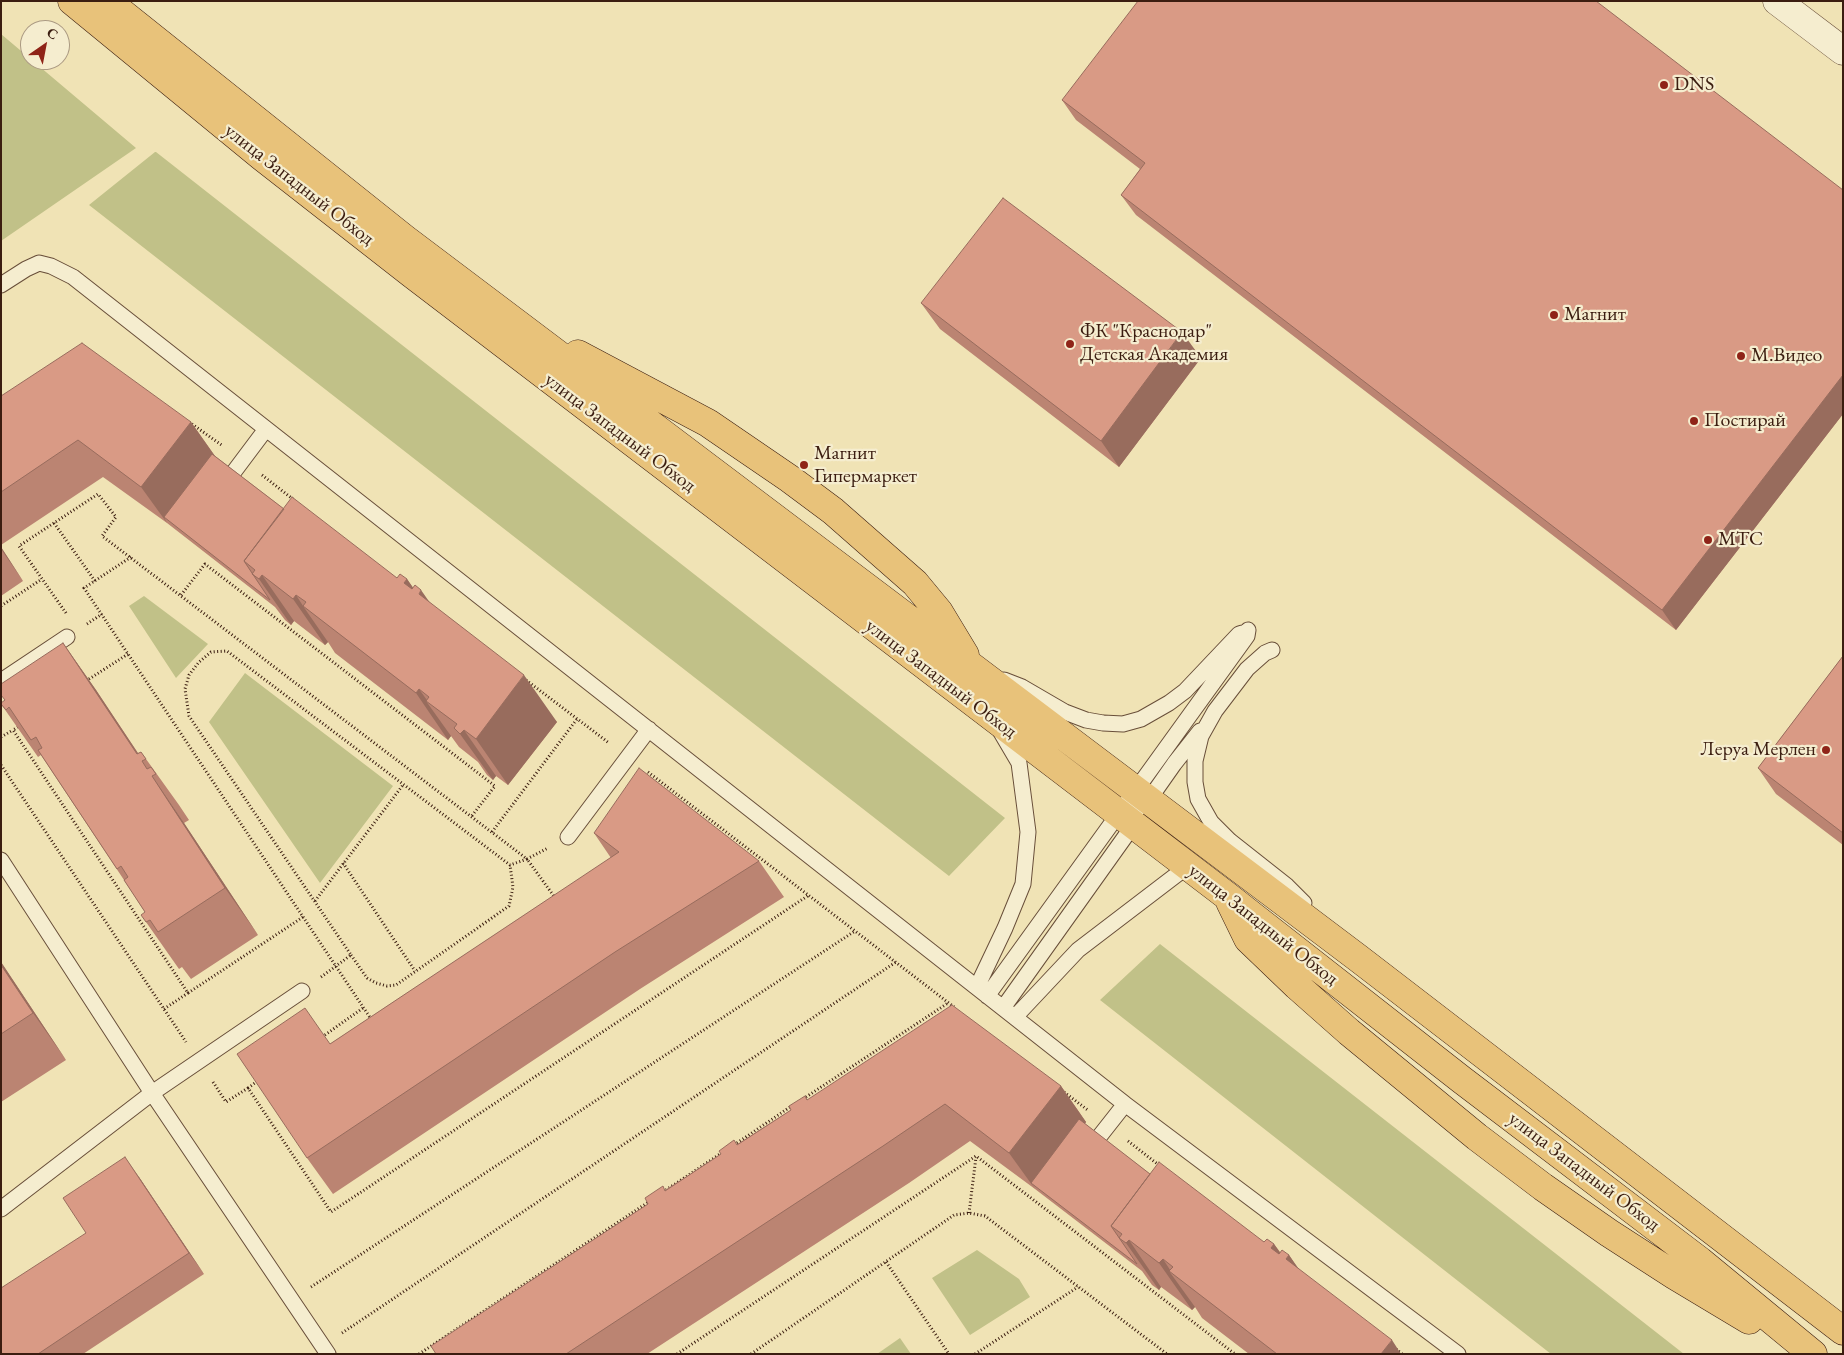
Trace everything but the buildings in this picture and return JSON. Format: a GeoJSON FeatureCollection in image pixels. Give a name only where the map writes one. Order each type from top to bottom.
{"type":"FeatureCollection","features":[{"type":"Feature","properties":{"kind":"highway","name":"улица Западный Обход"},"geometry":{"type":"LineString","coordinates":[[72,1],[261,156],[412,274],[992,717],[1134,807],[1358,958],[1843,1331]]}},
{"type":"Feature","properties":{"kind":"highway","name":"улица Западный Обход"},"geometry":{"type":"LineString","coordinates":[[107,1],[405,239],[970,665],[1134,807],[1188,866],[1462,1080],[1700,1261],[1813,1354]]}},
{"type":"Feature","properties":{"kind":"highway"},"geometry":{"type":"LineString","coordinates":[[539,340],[562,346],[606,367],[708,423],[833,511],[915,583],[939,612],[970,665]]}},
{"type":"Feature","properties":{"kind":"highway"},"geometry":{"type":"LineString","coordinates":[[1227,896],[1248,939],[1276,966],[1349,1032],[1477,1137],[1543,1187],[1609,1233],[1674,1275],[1731,1308],[1799,1354]]}},
{"type":"Feature","properties":{"kind":"street"},"geometry":{"type":"LineString","coordinates":[[1777,1],[1843,51]]}},
{"type":"Feature","properties":{"kind":"lane"},"geometry":{"type":"LineString","coordinates":[[1,286],[39,264],[51,266],[72,277],[1125,1104],[1458,1354]]}},
{"type":"Feature","properties":{"kind":"lane"},"geometry":{"type":"LineString","coordinates":[[232,473],[266,429]]}},
{"type":"Feature","properties":{"kind":"lane"},"geometry":{"type":"LineString","coordinates":[[970,665],[1022,687],[1065,712],[1102,724],[1122,724],[1141,719],[1169,703],[1185,691],[1238,634],[1248,630],[1247,636],[1134,807],[1009,1012]]}},
{"type":"Feature","properties":{"kind":"lane"},"geometry":{"type":"LineString","coordinates":[[1,681],[67,637]]}},
{"type":"Feature","properties":{"kind":"lane"},"geometry":{"type":"LineString","coordinates":[[982,991],[1134,807],[1174,764],[1247,669],[1265,653],[1272,650]]}},
{"type":"Feature","properties":{"kind":"lane"},"geometry":{"type":"LineString","coordinates":[[1215,711],[1201,736],[1195,761],[1198,799],[1211,822],[1230,841],[1287,886],[1358,958]]}},
{"type":"Feature","properties":{"kind":"lane"},"geometry":{"type":"LineString","coordinates":[[982,991],[1023,884],[1028,832],[1019,763],[992,717]]}},
{"type":"Feature","properties":{"kind":"lane"},"geometry":{"type":"LineString","coordinates":[[568,837],[649,729]]}},
{"type":"Feature","properties":{"kind":"lane"},"geometry":{"type":"LineString","coordinates":[[1,860],[152,1094],[325,1350]]}},
{"type":"Feature","properties":{"kind":"lane"},"geometry":{"type":"LineString","coordinates":[[1009,1012],[1078,950],[1188,866]]}},
{"type":"Feature","properties":{"kind":"lane"},"geometry":{"type":"LineString","coordinates":[[1,1209],[152,1094],[302,991]]}},
{"type":"Feature","properties":{"kind":"lane"},"geometry":{"type":"LineString","coordinates":[[1104,1132],[1125,1104]]}},
{"type":"Feature","properties":{"kind":"path"},"geometry":{"type":"LineString","coordinates":[[188,421],[297,502]]}},
{"type":"Feature","properties":{"kind":"path"},"geometry":{"type":"LineString","coordinates":[[67,615],[19,546],[98,494],[116,517],[102,536],[527,859],[560,905]]}},
{"type":"Feature","properties":{"kind":"path"},"geometry":{"type":"LineString","coordinates":[[54,523],[95,581]]}},
{"type":"Feature","properties":{"kind":"path"},"geometry":{"type":"LineString","coordinates":[[132,558],[84,588],[372,1021]]}},
{"type":"Feature","properties":{"kind":"path"},"geometry":{"type":"LineString","coordinates":[[181,595],[205,564],[495,786],[471,816]]}},
{"type":"Feature","properties":{"kind":"path"},"geometry":{"type":"LineString","coordinates":[[1,606],[42,579]]}},
{"type":"Feature","properties":{"kind":"path"},"geometry":{"type":"LineString","coordinates":[[227,651],[510,865],[513,887],[509,906],[396,985],[387,986],[367,978],[189,716],[185,689],[189,675],[199,662],[211,652],[227,651]]}},
{"type":"Feature","properties":{"kind":"path"},"geometry":{"type":"LineString","coordinates":[[86,682],[128,654]]}},
{"type":"Feature","properties":{"kind":"path"},"geometry":{"type":"LineString","coordinates":[[523,677],[956,1008]]}},
{"type":"Feature","properties":{"kind":"path"},"geometry":{"type":"LineString","coordinates":[[492,832],[578,720]]}},
{"type":"Feature","properties":{"kind":"path"},"geometry":{"type":"LineString","coordinates":[[1,737],[21,724]]}},
{"type":"Feature","properties":{"kind":"path"},"geometry":{"type":"LineString","coordinates":[[13,730],[188,993]]}},
{"type":"Feature","properties":{"kind":"path"},"geometry":{"type":"LineString","coordinates":[[1,765],[226,1102],[264,1077]]}},
{"type":"Feature","properties":{"kind":"path"},"geometry":{"type":"LineString","coordinates":[[315,901],[403,785]]}},
{"type":"Feature","properties":{"kind":"path"},"geometry":{"type":"LineString","coordinates":[[663,794],[668,787]]}},
{"type":"Feature","properties":{"kind":"path"},"geometry":{"type":"LineString","coordinates":[[510,865],[527,859],[568,837]]}},
{"type":"Feature","properties":{"kind":"path"},"geometry":{"type":"LineString","coordinates":[[343,863],[415,971]]}},
{"type":"Feature","properties":{"kind":"path"},"geometry":{"type":"LineString","coordinates":[[248,1088],[331,1212],[809,895]]}},
{"type":"Feature","properties":{"kind":"path"},"geometry":{"type":"LineString","coordinates":[[164,1009],[303,916]]}},
{"type":"Feature","properties":{"kind":"path"},"geometry":{"type":"LineString","coordinates":[[292,1300],[855,931]]}},
{"type":"Feature","properties":{"kind":"path"},"geometry":{"type":"LineString","coordinates":[[302,991],[351,955]]}},
{"type":"Feature","properties":{"kind":"path"},"geometry":{"type":"LineString","coordinates":[[325,1350],[896,962]]}},
{"type":"Feature","properties":{"kind":"path"},"geometry":{"type":"LineString","coordinates":[[733,1145],[948,1003]]}},
{"type":"Feature","properties":{"kind":"path"},"geometry":{"type":"LineString","coordinates":[[321,1038],[363,1008]]}},
{"type":"Feature","properties":{"kind":"path"},"geometry":{"type":"LineString","coordinates":[[1062,1091],[1104,1132],[1162,1168]]}},
{"type":"Feature","properties":{"kind":"path"},"geometry":{"type":"LineString","coordinates":[[659,1195],[725,1151]]}},
{"type":"Feature","properties":{"kind":"path"},"geometry":{"type":"LineString","coordinates":[[969,1213],[976,1156]]}},
{"type":"Feature","properties":{"kind":"path"},"geometry":{"type":"LineString","coordinates":[[677,1354],[976,1156]]}},
{"type":"Feature","properties":{"kind":"path"},"geometry":{"type":"LineString","coordinates":[[976,1156],[1235,1354]]}},
{"type":"Feature","properties":{"kind":"path"},"geometry":{"type":"LineString","coordinates":[[419,1354],[650,1200]]}},
{"type":"Feature","properties":{"kind":"path"},"geometry":{"type":"LineString","coordinates":[[754,1353],[954,1215],[969,1213],[985,1216],[1167,1354]]}},
{"type":"Feature","properties":{"kind":"path"},"geometry":{"type":"LineString","coordinates":[[886,1262],[949,1354]]}},
{"type":"Feature","properties":{"kind":"path"},"geometry":{"type":"LineString","coordinates":[[975,1354],[1078,1286]]}},
{"type":"Feature","properties":{"kind":"path"},"geometry":{"type":"LineString","coordinates":[[1394,1348],[1402,1354]]}},
{"type":"Feature","properties":{"kind":"green space"},"geometry":{"type":"Polygon","coordinates":[[[1,34],[20,50],[20,70],[44,70],[136,148],[1,241],[1,34]]]}},
{"type":"Feature","properties":{"kind":"green space"},"geometry":{"type":"Polygon","coordinates":[[[155,152],[1005,818],[949,876],[89,205],[155,152]]]}},
{"type":"Feature","properties":{"kind":"green space"},"geometry":{"type":"Polygon","coordinates":[[[144,596],[208,644],[176,678],[129,606],[144,596]]]}},
{"type":"Feature","properties":{"kind":"green space"},"geometry":{"type":"Polygon","coordinates":[[[245,673],[393,786],[320,883],[209,722],[245,673]]]}},
{"type":"Feature","properties":{"kind":"green space"},"geometry":{"type":"Polygon","coordinates":[[[1160,944],[1684,1354],[1551,1354],[1100,1000],[1160,944]]]}},
{"type":"Feature","properties":{"kind":"green space"},"geometry":{"type":"Polygon","coordinates":[[[977,1250],[1019,1279],[1030,1297],[970,1335],[932,1278],[977,1250]]]}},
{"type":"Feature","properties":{"kind":"green space"},"geometry":{"type":"Polygon","coordinates":[[[900,1338],[911,1354],[877,1354],[900,1338]]]}},
{"type":"Feature","properties":{"kind":"place","name":"DNS"},"geometry":{"type":"Point","coordinates":[1664,85]}},
{"type":"Feature","properties":{"kind":"place","name":"Магнит"},"geometry":{"type":"Point","coordinates":[1554,315]}},
{"type":"Feature","properties":{"kind":"place","name":"ФК \"Краснодар\" Детская Академия"},"geometry":{"type":"Point","coordinates":[1070,344]}},
{"type":"Feature","properties":{"kind":"place","name":"М.Видео"},"geometry":{"type":"Point","coordinates":[1741,356]}},
{"type":"Feature","properties":{"kind":"place","name":"Постирай"},"geometry":{"type":"Point","coordinates":[1694,421]}},
{"type":"Feature","properties":{"kind":"place","name":"Магнит Гипермаркет"},"geometry":{"type":"Point","coordinates":[804,465]}},
{"type":"Feature","properties":{"kind":"place","name":"МТС"},"geometry":{"type":"Point","coordinates":[1708,540]}},
{"type":"Feature","properties":{"kind":"place","name":"Леруа Мерлен"},"geometry":{"type":"Point","coordinates":[1826,750]}}]}
